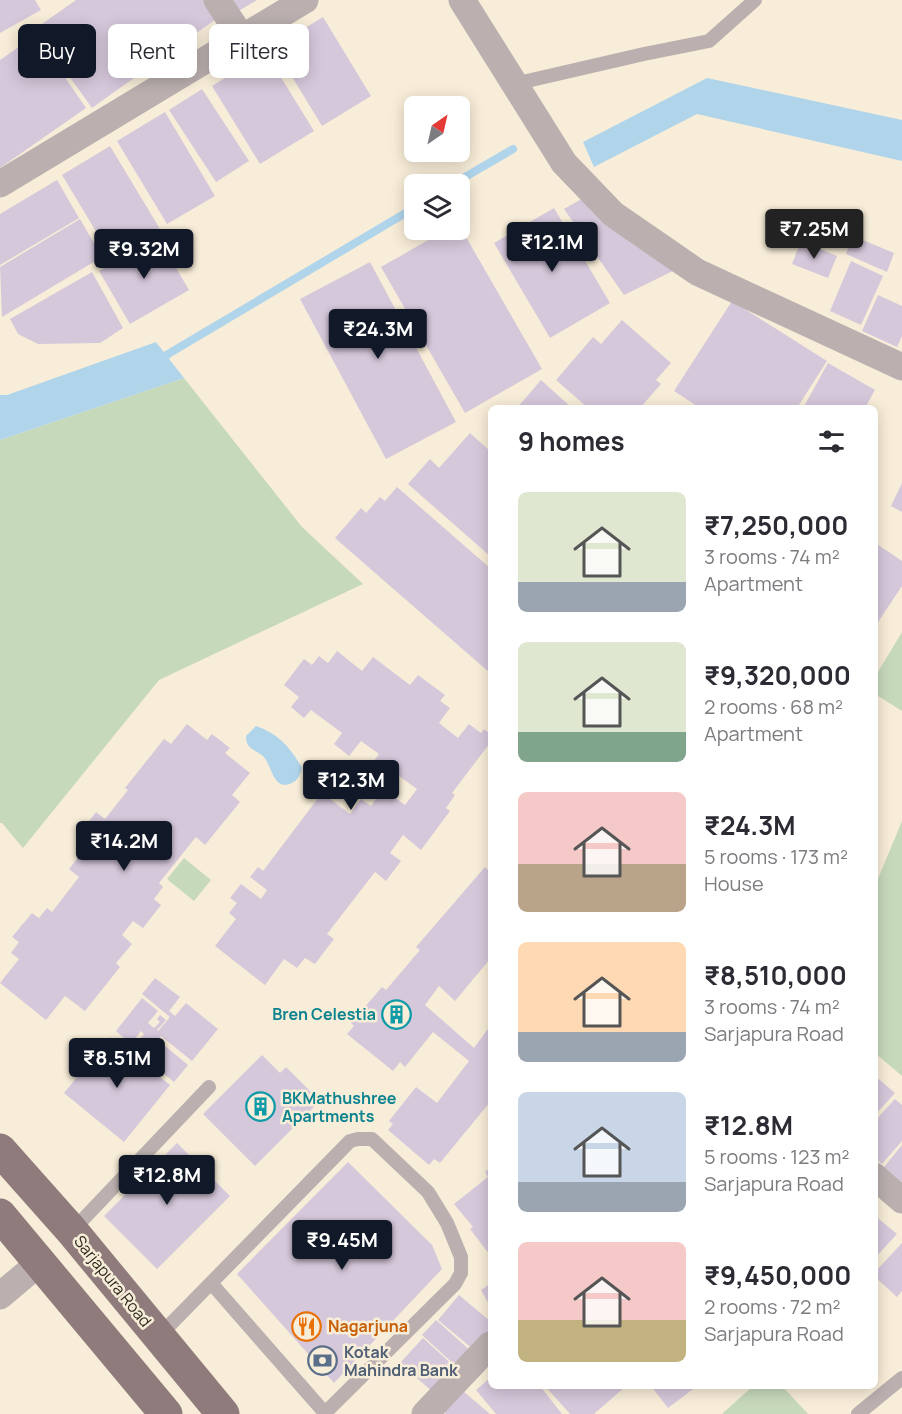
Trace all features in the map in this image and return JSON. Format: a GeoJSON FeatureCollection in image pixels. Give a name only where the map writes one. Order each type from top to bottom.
{"type":"FeatureCollection","features":[{"type":"Feature","properties":{"kind":"main road","name":"Sarjapura Road"},"geometry":{"type":"LineString","coordinates":[[0,1150],[72,1231],[223,1414]]}},
{"type":"Feature","properties":{"kind":"main road"},"geometry":{"type":"LineString","coordinates":[[0,1215],[166,1414]]}},
{"type":"Feature","properties":{"kind":"street"},"geometry":{"type":"LineString","coordinates":[[217,0],[233,24]]}},
{"type":"Feature","properties":{"kind":"street"},"geometry":{"type":"LineString","coordinates":[[265,24],[305,0]]}},
{"type":"Feature","properties":{"kind":"street"},"geometry":{"type":"LineString","coordinates":[[462,0],[564,163],[613,214],[697,272],[902,367]]}},
{"type":"Feature","properties":{"kind":"street"},"geometry":{"type":"LineString","coordinates":[[0,184],[209,58]]}},
{"type":"Feature","properties":{"kind":"street"},"geometry":{"type":"LineString","coordinates":[[878,1179],[902,1200]]}},
{"type":"Feature","properties":{"kind":"street"},"geometry":{"type":"LineString","coordinates":[[0,1296],[38,1263]]}},
{"type":"Feature","properties":{"kind":"street"},"geometry":{"type":"LineString","coordinates":[[426,1414],[488,1347]]}},
{"type":"Feature","properties":{"kind":"lane"},"geometry":{"type":"LineString","coordinates":[[514,84],[709,41],[755,0]]}},
{"type":"Feature","properties":{"kind":"lane"},"geometry":{"type":"LineString","coordinates":[[72,1231],[208,1086]]}},
{"type":"Feature","properties":{"kind":"lane"},"geometry":{"type":"LineString","coordinates":[[158,1337],[211,1282],[350,1141],[372,1139],[428,1192],[447,1223],[461,1257],[461,1274],[455,1284],[324,1413],[211,1282]]}},
{"type":"Feature","properties":{"kind":"lane"},"geometry":{"type":"LineString","coordinates":[[858,1414],[902,1378]]}},
{"type":"Feature","properties":{"kind":"green space"},"geometry":{"type":"Polygon","coordinates":[[[184,378],[302,527],[363,584],[159,680],[23,848],[0,823],[0,440],[184,378]]]}},
{"type":"Feature","properties":{"kind":"green space"},"geometry":{"type":"Polygon","coordinates":[[[902,632],[902,711],[878,696],[878,672],[902,632]]]}},
{"type":"Feature","properties":{"kind":"green space"},"geometry":{"type":"Polygon","coordinates":[[[902,821],[902,1076],[878,1056],[878,879],[902,821]]]}},
{"type":"Feature","properties":{"kind":"green space"},"geometry":{"type":"Polygon","coordinates":[[[184,858],[211,880],[194,901],[167,879],[184,858]]]}},
{"type":"Feature","properties":{"kind":"green space"},"geometry":{"type":"Polygon","coordinates":[[[750,1389],[785,1389],[808,1414],[722,1414],[750,1389]]]}},
{"type":"Feature","properties":{"kind":"water"},"geometry":{"type":"Polygon","coordinates":[[[707,78],[902,120],[902,161],[697,114],[594,167],[583,142],[707,78]]]}},
{"type":"Feature","properties":{"kind":"water"},"geometry":{"type":"Polygon","coordinates":[[[156,342],[184,378],[0,440],[0,395],[7,395],[156,342]]]}},
{"type":"Feature","properties":{"kind":"water"},"geometry":{"type":"Polygon","coordinates":[[[256,726],[277,737],[293,754],[302,768],[299,777],[294,782],[286,785],[277,781],[263,756],[249,747],[246,736],[256,726]]]}},
{"type":"Feature","properties":{"kind":"building"},"geometry":{"type":"Polygon","coordinates":[[[0,0],[35,0],[41,10],[0,33],[0,0]]]}},
{"type":"Feature","properties":{"kind":"building"},"geometry":{"type":"Polygon","coordinates":[[[76,0],[207,0],[219,17],[197,33],[197,24],[108,24],[108,78],[134,78],[92,108],[70,78],[96,78],[96,24],[42,24],[76,0]]]}},
{"type":"Feature","properties":{"kind":"building"},"geometry":{"type":"Polygon","coordinates":[[[224,0],[257,0],[232,15],[224,0]]]}},
{"type":"Feature","properties":{"kind":"building"},"geometry":{"type":"Polygon","coordinates":[[[323,17],[371,96],[322,126],[293,78],[309,78],[309,26],[323,17]]]}},
{"type":"Feature","properties":{"kind":"building"},"geometry":{"type":"Polygon","coordinates":[[[18,48],[18,78],[65,78],[86,108],[0,168],[0,60],[18,48]]]}},
{"type":"Feature","properties":{"kind":"building"},"geometry":{"type":"Polygon","coordinates":[[[225,78],[281,78],[314,131],[260,164],[212,86],[225,78]]]}},
{"type":"Feature","properties":{"kind":"building"},"geometry":{"type":"Polygon","coordinates":[[[202,89],[249,161],[216,182],[169,110],[202,89]]]}},
{"type":"Feature","properties":{"kind":"building"},"geometry":{"type":"Polygon","coordinates":[[[165,112],[215,196],[167,224],[117,141],[165,112]]]}},
{"type":"Feature","properties":{"kind":"building"},"geometry":{"type":"Polygon","coordinates":[[[110,146],[160,229],[112,258],[62,175],[110,146]]]}},
{"type":"Feature","properties":{"kind":"building"},"geometry":{"type":"Polygon","coordinates":[[[57,180],[79,218],[0,265],[0,214],[57,180]]]}},
{"type":"Feature","properties":{"kind":"building"},"geometry":{"type":"Polygon","coordinates":[[[587,196],[681,267],[624,295],[564,209],[587,196]]]}},
{"type":"Feature","properties":{"kind":"building"},"geometry":{"type":"Polygon","coordinates":[[[554,208],[610,303],[550,338],[494,243],[554,208]]]}},
{"type":"Feature","properties":{"kind":"building"},"geometry":{"type":"Polygon","coordinates":[[[80,219],[102,257],[2,317],[0,267],[80,219]]]}},
{"type":"Feature","properties":{"kind":"building"},"geometry":{"type":"Polygon","coordinates":[[[853,236],[894,253],[887,272],[846,254],[853,236]]]}},
{"type":"Feature","properties":{"kind":"building"},"geometry":{"type":"Polygon","coordinates":[[[158,237],[189,290],[130,324],[99,271],[158,237]]]}},
{"type":"Feature","properties":{"kind":"building"},"geometry":{"type":"Polygon","coordinates":[[[428,240],[468,240],[542,369],[465,413],[381,267],[428,240]]]}},
{"type":"Feature","properties":{"kind":"building"},"geometry":{"type":"Polygon","coordinates":[[[801,241],[837,256],[828,278],[792,264],[801,241]]]}},
{"type":"Feature","properties":{"kind":"building"},"geometry":{"type":"Polygon","coordinates":[[[851,261],[883,276],[861,325],[830,311],[851,261]]]}},
{"type":"Feature","properties":{"kind":"building"},"geometry":{"type":"Polygon","coordinates":[[[370,262],[456,422],[386,459],[300,299],[370,262]]]}},
{"type":"Feature","properties":{"kind":"building"},"geometry":{"type":"Polygon","coordinates":[[[92,272],[123,328],[100,343],[38,344],[18,334],[10,319],[92,272]]]}},
{"type":"Feature","properties":{"kind":"building"},"geometry":{"type":"Polygon","coordinates":[[[878,295],[902,306],[902,336],[897,347],[862,331],[878,295]]]}},
{"type":"Feature","properties":{"kind":"building"},"geometry":{"type":"Polygon","coordinates":[[[732,301],[827,361],[799,405],[695,405],[674,391],[732,301]]]}},
{"type":"Feature","properties":{"kind":"building"},"geometry":{"type":"Polygon","coordinates":[[[622,320],[671,363],[656,380],[661,384],[643,405],[585,405],[556,380],[593,337],[601,344],[622,320]]]}},
{"type":"Feature","properties":{"kind":"building"},"geometry":{"type":"Polygon","coordinates":[[[828,363],[875,390],[867,405],[805,405],[828,363]]]}},
{"type":"Feature","properties":{"kind":"building"},"geometry":{"type":"Polygon","coordinates":[[[541,380],[569,405],[520,405],[541,380]]]}},
{"type":"Feature","properties":{"kind":"building"},"geometry":{"type":"Polygon","coordinates":[[[470,433],[488,449],[488,554],[408,484],[430,459],[439,468],[470,433]]]}},
{"type":"Feature","properties":{"kind":"building"},"geometry":{"type":"Polygon","coordinates":[[[902,483],[902,512],[891,506],[902,483]]]}},
{"type":"Feature","properties":{"kind":"building"},"geometry":{"type":"Polygon","coordinates":[[[397,487],[488,566],[488,671],[335,538],[361,508],[366,513],[380,497],[385,501],[397,487]]]}},
{"type":"Feature","properties":{"kind":"building"},"geometry":{"type":"Polygon","coordinates":[[[878,545],[902,561],[902,586],[878,622],[878,545]]]}},
{"type":"Feature","properties":{"kind":"building"},"geometry":{"type":"Polygon","coordinates":[[[337,651],[362,671],[373,657],[410,685],[418,675],[445,695],[440,701],[450,708],[439,723],[458,738],[469,724],[481,733],[484,729],[488,732],[488,746],[452,793],[455,795],[446,808],[450,811],[421,850],[403,835],[390,853],[401,861],[386,881],[375,872],[327,934],[334,939],[315,964],[305,958],[297,968],[284,959],[265,985],[215,946],[236,919],[229,913],[237,903],[230,898],[241,884],[261,899],[267,890],[250,877],[258,867],[263,871],[322,793],[350,814],[361,799],[371,806],[383,789],[405,805],[417,789],[395,773],[389,781],[370,766],[379,754],[361,741],[349,756],[334,744],[342,733],[311,710],[304,718],[291,707],[299,697],[284,685],[304,659],[312,665],[319,656],[328,663],[337,651]]]}},
{"type":"Feature","properties":{"kind":"building"},"geometry":{"type":"Polygon","coordinates":[[[187,724],[207,740],[212,734],[230,748],[225,753],[250,773],[232,795],[240,802],[205,845],[196,837],[159,883],[163,887],[154,899],[161,905],[143,928],[133,921],[122,935],[132,944],[116,963],[120,967],[85,1011],[65,996],[46,1020],[0,983],[19,959],[11,953],[19,942],[12,937],[32,913],[39,918],[47,908],[52,912],[79,877],[69,869],[88,845],[77,837],[96,812],[105,819],[128,790],[125,788],[164,739],[171,744],[187,724]]]}},
{"type":"Feature","properties":{"kind":"building","name":"Bren Celestia"},"geometry":{"type":"Polygon","coordinates":[[[485,867],[488,870],[488,961],[455,1001],[439,986],[425,1005],[474,1048],[488,1029],[488,1104],[440,1163],[434,1159],[429,1165],[388,1130],[393,1124],[389,1121],[416,1087],[437,1103],[469,1061],[433,1032],[405,1067],[400,1062],[393,1071],[347,1034],[354,1026],[351,1023],[382,987],[386,990],[420,950],[416,947],[485,867]]]}},
{"type":"Feature","properties":{"kind":"building"},"geometry":{"type":"Polygon","coordinates":[[[155,978],[180,997],[169,1011],[175,1016],[186,1003],[218,1029],[192,1061],[161,1036],[158,1040],[188,1065],[174,1082],[133,1048],[144,1034],[141,1031],[131,1044],[116,1031],[142,998],[158,1011],[148,1023],[154,1028],[160,1022],[157,1019],[160,1015],[166,1020],[158,1031],[170,1017],[142,994],[155,978]]]}},
{"type":"Feature","properties":{"kind":"building"},"geometry":{"type":"Polygon","coordinates":[[[110,1037],[170,1085],[124,1142],[64,1093],[110,1037]]]}},
{"type":"Feature","properties":{"kind":"building","name":"BKMathushree Apartments"},"geometry":{"type":"Polygon","coordinates":[[[262,1055],[280,1073],[286,1067],[320,1101],[255,1166],[203,1114],[262,1055]]]}},
{"type":"Feature","properties":{"kind":"building"},"geometry":{"type":"Polygon","coordinates":[[[878,1078],[895,1093],[878,1112],[878,1078]]]}},
{"type":"Feature","properties":{"kind":"building"},"geometry":{"type":"Polygon","coordinates":[[[895,1099],[902,1105],[902,1141],[882,1164],[878,1160],[878,1118],[895,1099]]]}},
{"type":"Feature","properties":{"kind":"building"},"geometry":{"type":"Polygon","coordinates":[[[177,1143],[230,1196],[157,1269],[104,1216],[177,1143]]]}},
{"type":"Feature","properties":{"kind":"building"},"geometry":{"type":"Polygon","coordinates":[[[902,1145],[902,1182],[884,1167],[902,1145]]]}},
{"type":"Feature","properties":{"kind":"building"},"geometry":{"type":"Polygon","coordinates":[[[348,1162],[432,1245],[442,1269],[334,1383],[237,1274],[348,1162]]]}},
{"type":"Feature","properties":{"kind":"building"},"geometry":{"type":"Polygon","coordinates":[[[488,1177],[488,1252],[470,1229],[473,1227],[454,1204],[488,1177]]]}},
{"type":"Feature","properties":{"kind":"building"},"geometry":{"type":"Polygon","coordinates":[[[878,1218],[897,1234],[878,1255],[878,1218]]]}},
{"type":"Feature","properties":{"kind":"building"},"geometry":{"type":"Polygon","coordinates":[[[902,1243],[902,1291],[897,1297],[878,1280],[878,1269],[902,1243]]]}},
{"type":"Feature","properties":{"kind":"building"},"geometry":{"type":"Polygon","coordinates":[[[488,1285],[488,1302],[481,1290],[488,1285]]]}},
{"type":"Feature","properties":{"kind":"building"},"geometry":{"type":"Polygon","coordinates":[[[459,1295],[488,1319],[488,1333],[474,1350],[438,1320],[459,1295]]]}},
{"type":"Feature","properties":{"kind":"building"},"geometry":{"type":"Polygon","coordinates":[[[436,1320],[473,1353],[459,1369],[422,1335],[436,1320]]]}},
{"type":"Feature","properties":{"kind":"building"},"geometry":{"type":"Polygon","coordinates":[[[423,1338],[457,1369],[435,1394],[400,1363],[423,1338]]]}},
{"type":"Feature","properties":{"kind":"building"},"geometry":{"type":"Polygon","coordinates":[[[488,1380],[488,1389],[542,1389],[562,1414],[496,1414],[476,1390],[488,1380]]]}},
{"type":"Feature","properties":{"kind":"building"},"geometry":{"type":"Polygon","coordinates":[[[548,1389],[623,1389],[594,1414],[570,1414],[548,1389]]]}},
{"type":"Feature","properties":{"kind":"building"},"geometry":{"type":"Polygon","coordinates":[[[653,1389],[693,1389],[668,1408],[653,1389]]]}},
{"type":"Feature","properties":{"kind":"building"},"geometry":{"type":"Polygon","coordinates":[[[463,1391],[490,1414],[444,1413],[463,1391]]]}},
{"type":"Feature","properties":{"kind":"waterway"},"geometry":{"type":"LineString","coordinates":[[470,174],[513,149]]}},
{"type":"Feature","properties":{"kind":"waterway"},"geometry":{"type":"LineString","coordinates":[[158,360],[404,214]]}},
{"type":"Feature","properties":{"kind":"place","name":"Bren Celestia"},"geometry":{"type":"Point","coordinates":[397,1014]}},
{"type":"Feature","properties":{"kind":"place","name":"BKMathushree Apartments"},"geometry":{"type":"Point","coordinates":[261,1107]}},
{"type":"Feature","properties":{"kind":"place","name":"Nagarjuna"},"geometry":{"type":"Point","coordinates":[307,1326]}},
{"type":"Feature","properties":{"kind":"place","name":"Kotak Mahindra Bank"},"geometry":{"type":"Point","coordinates":[323,1361]}}]}
